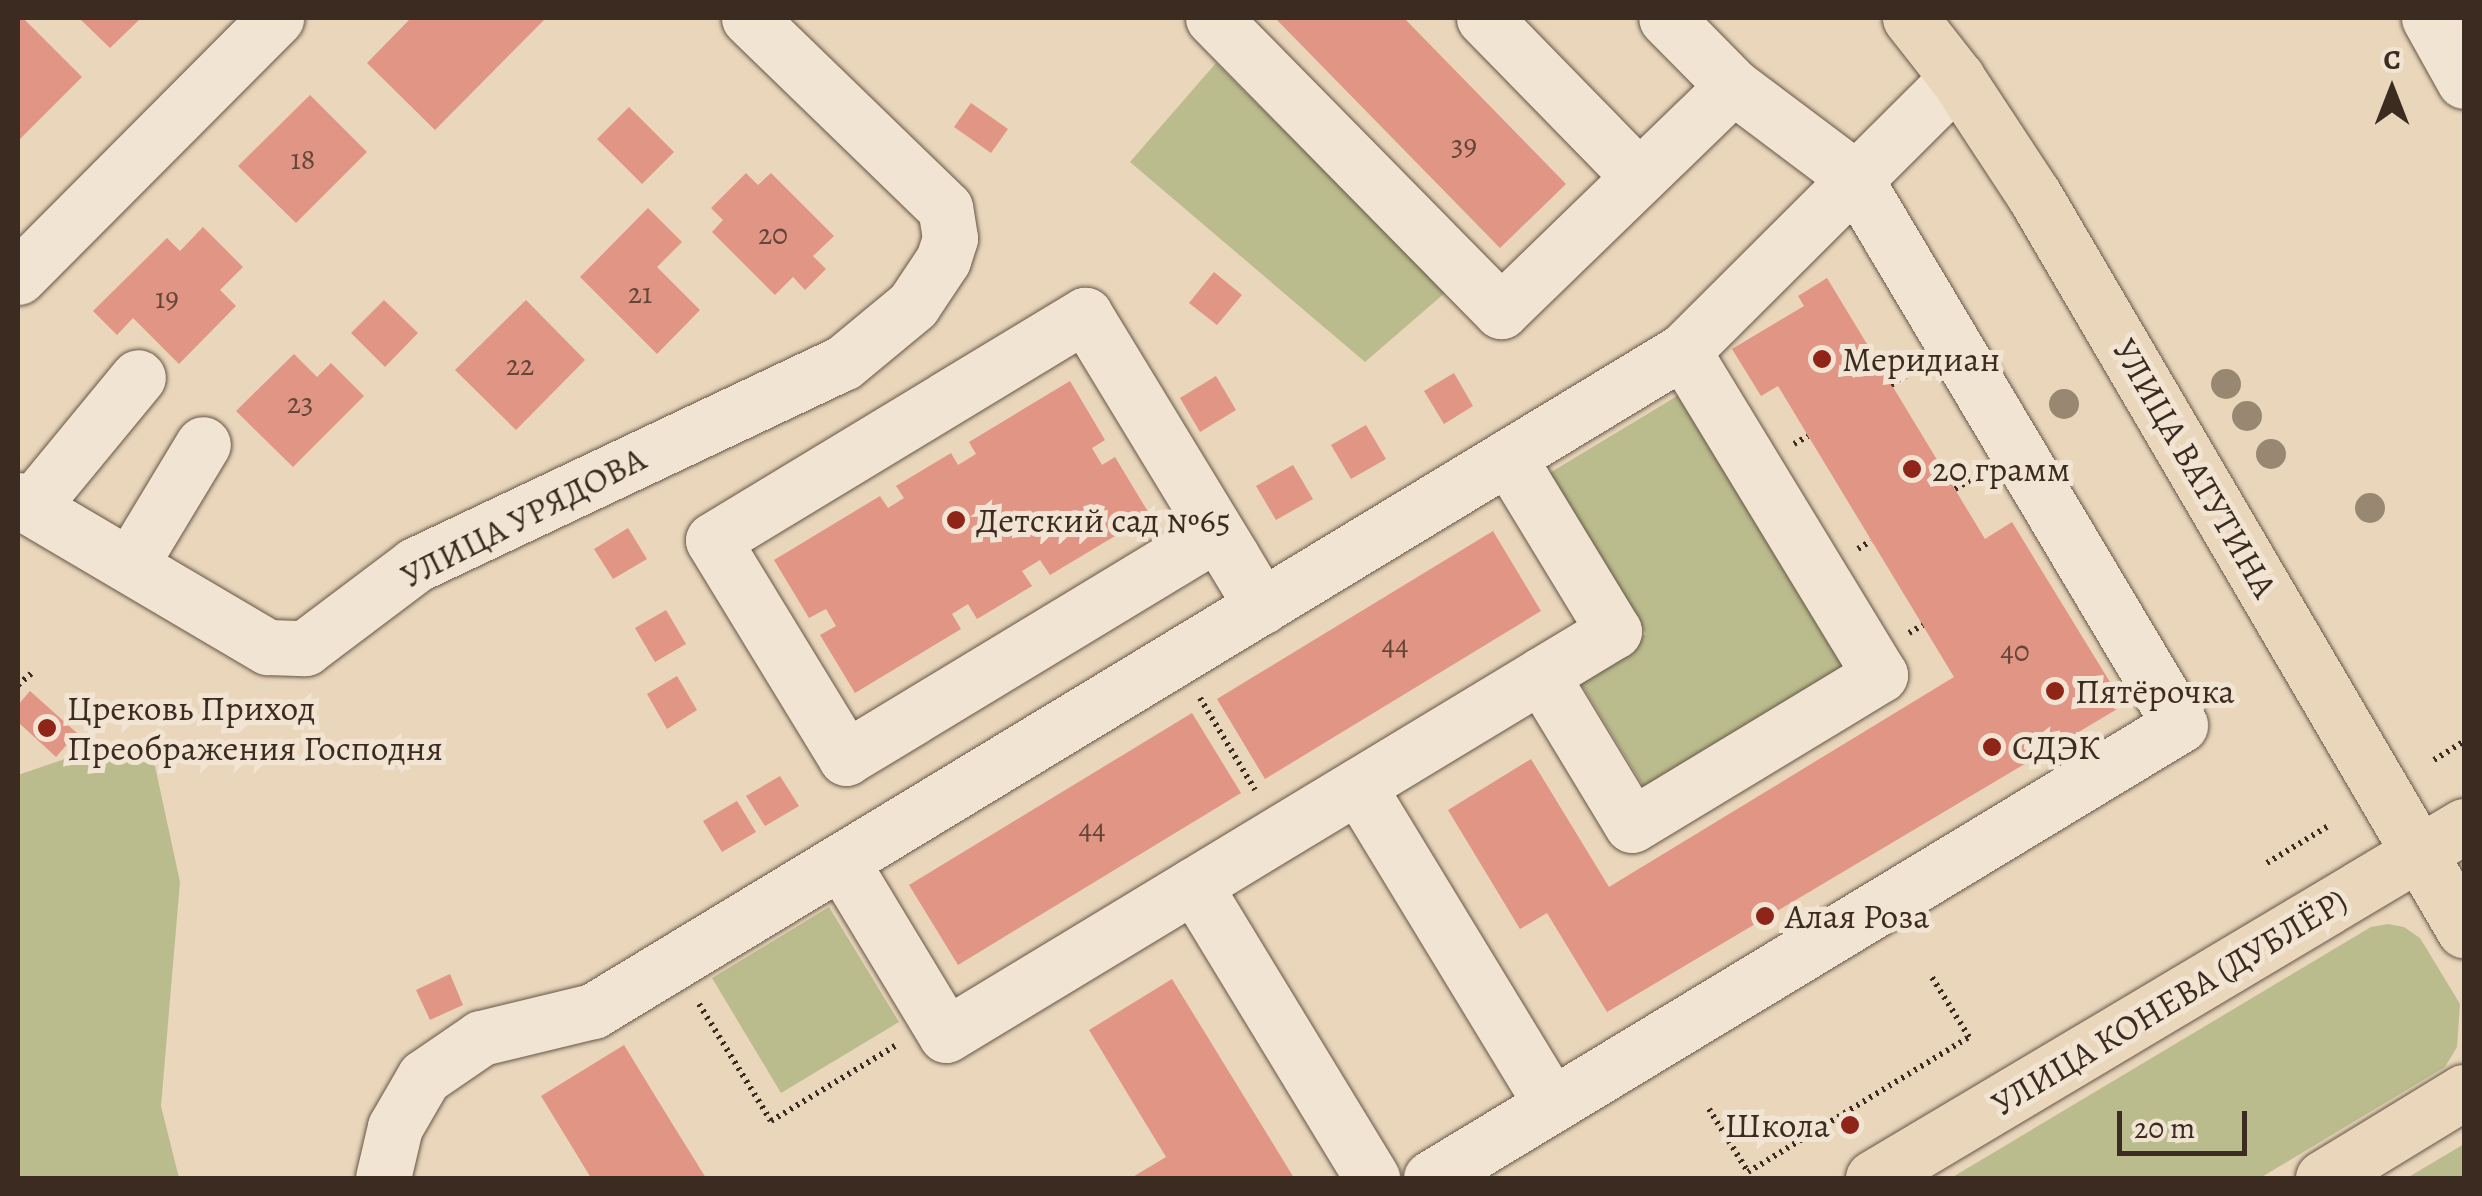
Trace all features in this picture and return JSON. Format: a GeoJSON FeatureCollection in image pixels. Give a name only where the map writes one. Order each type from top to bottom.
{"type":"FeatureCollection","features":[{"type":"Feature","properties":{"kind":"main road","name":"УЛИЦА ВАТУТИНА"},"geometry":{"type":"LineString","coordinates":[[1910,18],[1958,78],[2134,361],[2464,930]]}},
{"type":"Feature","properties":{"kind":"main road","name":"УЛИЦА КОНЕВА (ДУБЛЁР)"},"geometry":{"type":"LineString","coordinates":[[1873,1178],[2464,826]]}},
{"type":"Feature","properties":{"kind":"main road"},"geometry":{"type":"LineString","coordinates":[[2323,1178],[2464,1092]]}},
{"type":"Feature","properties":{"kind":"street"},"geometry":{"type":"LineString","coordinates":[[18,277],[276,18]]}},
{"type":"Feature","properties":{"kind":"street","name":"УЛИЦА УРЯДОВА"},"geometry":{"type":"LineString","coordinates":[[24,503],[268,646],[305,648],[414,564],[843,363],[913,305],[943,260],[950,238],[945,208],[749,18]]}},
{"type":"Feature","properties":{"kind":"street"},"geometry":{"type":"LineString","coordinates":[[1214,18],[1500,312],[1732,86]]}},
{"type":"Feature","properties":{"kind":"street"},"geometry":{"type":"LineString","coordinates":[[1484,18],[1640,176]]}},
{"type":"Feature","properties":{"kind":"street"},"geometry":{"type":"LineString","coordinates":[[1431,1178],[2180,725],[1854,177],[1732,86],[1666,18]]}},
{"type":"Feature","properties":{"kind":"street"},"geometry":{"type":"LineString","coordinates":[[2429,18],[2464,81]]}},
{"type":"Feature","properties":{"kind":"street"},"geometry":{"type":"LineString","coordinates":[[383,1178],[395,1128],[424,1077],[481,1038],[593,1012],[1683,352],[1854,177],[1958,78]]}},
{"type":"Feature","properties":{"kind":"street"},"geometry":{"type":"LineString","coordinates":[[1217,533],[846,758],[713,540],[1084,315],[1217,533],[1262,607]]}},
{"type":"Feature","properties":{"kind":"street"},"geometry":{"type":"LineString","coordinates":[[1542,675],[1632,825],[1880,675],[1683,352]]}},
{"type":"Feature","properties":{"kind":"street"},"geometry":{"type":"LineString","coordinates":[[24,503],[138,377]]}},
{"type":"Feature","properties":{"kind":"street"},"geometry":{"type":"LineString","coordinates":[[130,565],[202,444]]}},
{"type":"Feature","properties":{"kind":"street"},"geometry":{"type":"LineString","coordinates":[[841,861],[946,1035],[1542,675],[1614,630],[1508,457]]}},
{"type":"Feature","properties":{"kind":"street"},"geometry":{"type":"LineString","coordinates":[[1358,786],[1552,1105]]}},
{"type":"Feature","properties":{"kind":"street"},"geometry":{"type":"LineString","coordinates":[[1194,885],[1372,1178]]}},
{"type":"Feature","properties":{"kind":"path"},"geometry":{"type":"LineString","coordinates":[[1892,385],[1911,372]]}},
{"type":"Feature","properties":{"kind":"path"},"geometry":{"type":"LineString","coordinates":[[1955,489],[1975,478]]}},
{"type":"Feature","properties":{"kind":"path"},"geometry":{"type":"LineString","coordinates":[[18,685],[33,672]]}},
{"type":"Feature","properties":{"kind":"path"},"geometry":{"type":"LineString","coordinates":[[2434,760],[2464,741]]}},
{"type":"Feature","properties":{"kind":"path"},"geometry":{"type":"LineString","coordinates":[[2267,864],[2330,825]]}},
{"type":"Feature","properties":{"kind":"path"},"geometry":{"type":"LineString","coordinates":[[1709,1109],[1748,1172],[1969,1037],[1930,974]]}},
{"type":"Feature","properties":{"kind":"green space"},"geometry":{"type":"Polygon","coordinates":[[[1216,63],[1446,292],[1365,362],[1130,162],[1216,63]]]}},
{"type":"Feature","properties":{"kind":"green space"},"geometry":{"type":"Polygon","coordinates":[[[1682,393],[1853,673],[1650,797],[1577,677],[1646,634],[1548,474],[1682,393]]]}},
{"type":"Feature","properties":{"kind":"green space"},"geometry":{"type":"Polygon","coordinates":[[[100,747],[155,766],[180,882],[161,1106],[179,1178],[18,1178],[18,775],[100,747]]]}},
{"type":"Feature","properties":{"kind":"green space"},"geometry":{"type":"Polygon","coordinates":[[[829,907],[899,1022],[781,1093],[712,978],[829,907]]]}},
{"type":"Feature","properties":{"kind":"green space"},"geometry":{"type":"Polygon","coordinates":[[[2371,927],[2404,927],[2420,938],[2460,1004],[2457,1047],[2445,1067],[2260,1178],[1951,1178],[2371,927]]]}},
{"type":"Feature","properties":{"kind":"green space"},"geometry":{"type":"Polygon","coordinates":[[[2464,1144],[2464,1178],[2407,1178],[2464,1144]]]}},
{"type":"Feature","properties":{"kind":"building"},"geometry":{"type":"Polygon","coordinates":[[[18,18],[23,18],[82,77],[18,141],[18,18]]]}},
{"type":"Feature","properties":{"kind":"building"},"geometry":{"type":"Polygon","coordinates":[[[79,18],[141,18],[110,48],[79,18]]]}},
{"type":"Feature","properties":{"kind":"building"},"geometry":{"type":"Polygon","coordinates":[[[411,18],[546,18],[435,130],[367,63],[411,18]]]}},
{"type":"Feature","properties":{"kind":"building"},"geometry":{"type":"Polygon","coordinates":[[[1275,18],[1404,18],[1566,184],[1500,248],[1275,18]]]}},
{"type":"Feature","properties":{"kind":"building"},"geometry":{"type":"Polygon","coordinates":[[[310,95],[367,152],[296,223],[238,166],[310,95]]]}},
{"type":"Feature","properties":{"kind":"building"},"geometry":{"type":"Polygon","coordinates":[[[971,103],[1008,129],[991,153],[954,127],[971,103]]]}},
{"type":"Feature","properties":{"kind":"building"},"geometry":{"type":"Polygon","coordinates":[[[629,107],[674,152],[642,184],[597,139],[629,107]]]}},
{"type":"Feature","properties":{"kind":"building"},"geometry":{"type":"Polygon","coordinates":[[[746,173],[758,185],[771,173],[834,236],[813,256],[826,269],[805,290],[793,277],[775,295],[712,232],[723,220],[711,208],[746,173]]]}},
{"type":"Feature","properties":{"kind":"building"},"geometry":{"type":"Polygon","coordinates":[[[648,208],[682,242],[657,267],[700,310],[657,354],[580,277],[648,208]]]}},
{"type":"Feature","properties":{"kind":"building"},"geometry":{"type":"Polygon","coordinates":[[[203,227],[243,267],[220,290],[236,306],[179,364],[133,318],[117,335],[93,311],[167,238],[180,251],[203,227]]]}},
{"type":"Feature","properties":{"kind":"building"},"geometry":{"type":"Polygon","coordinates":[[[1214,272],[1242,295],[1217,325],[1189,303],[1214,272]]]}},
{"type":"Feature","properties":{"kind":"building"},"geometry":{"type":"Polygon","coordinates":[[[1827,278],[1985,539],[2012,522],[2124,705],[1607,1012],[1547,913],[1520,929],[1448,810],[1531,759],[1609,887],[1954,677],[1778,386],[1761,396],[1732,349],[1804,306],[1798,296],[1827,278]]]}},
{"type":"Feature","properties":{"kind":"building"},"geometry":{"type":"Polygon","coordinates":[[[384,300],[418,333],[385,367],[351,333],[384,300]]]}},
{"type":"Feature","properties":{"kind":"building"},"geometry":{"type":"Polygon","coordinates":[[[526,300],[585,360],[516,430],[455,370],[526,300]]]}},
{"type":"Feature","properties":{"kind":"building"},"geometry":{"type":"Polygon","coordinates":[[[294,354],[317,377],[331,363],[364,396],[293,467],[236,411],[294,354]]]}},
{"type":"Feature","properties":{"kind":"building"},"geometry":{"type":"Polygon","coordinates":[[[1454,373],[1473,406],[1444,424],[1424,391],[1454,373]]]}},
{"type":"Feature","properties":{"kind":"building"},"geometry":{"type":"Polygon","coordinates":[[[1216,376],[1236,410],[1200,432],[1180,398],[1216,376]]]}},
{"type":"Feature","properties":{"kind":"building"},"geometry":{"type":"Polygon","coordinates":[[[1070,381],[1105,440],[1092,448],[1102,465],[1115,457],[1150,515],[1050,575],[1040,560],[1022,571],[1032,586],[977,619],[968,604],[952,614],[961,629],[855,693],[820,635],[836,626],[826,609],[809,618],[774,560],[880,496],[888,508],[904,498],[896,486],[951,453],[958,465],[976,454],[969,442],[1070,381]]]}},
{"type":"Feature","properties":{"kind":"building"},"geometry":{"type":"Polygon","coordinates":[[[1366,425],[1386,459],[1351,479],[1331,445],[1366,425]]]}},
{"type":"Feature","properties":{"kind":"building"},"geometry":{"type":"Polygon","coordinates":[[[1293,465],[1313,499],[1276,520],[1256,486],[1293,465]]]}},
{"type":"Feature","properties":{"kind":"building"},"geometry":{"type":"Polygon","coordinates":[[[628,528],[647,559],[613,579],[594,549],[628,528]]]}},
{"type":"Feature","properties":{"kind":"building"},"geometry":{"type":"Polygon","coordinates":[[[1493,531],[1541,611],[1265,779],[1217,699],[1493,531]]]}},
{"type":"Feature","properties":{"kind":"building"},"geometry":{"type":"Polygon","coordinates":[[[666,610],[686,644],[655,662],[635,628],[666,610]]]}},
{"type":"Feature","properties":{"kind":"building"},"geometry":{"type":"Polygon","coordinates":[[[677,676],[697,710],[667,729],[647,694],[677,676]]]}},
{"type":"Feature","properties":{"kind":"building","name":"Црековь Приход Преображения Господня"},"geometry":{"type":"Polygon","coordinates":[[[30,691],[77,733],[56,757],[18,722],[18,705],[30,691]]]}},
{"type":"Feature","properties":{"kind":"building"},"geometry":{"type":"Polygon","coordinates":[[[1192,713],[1241,793],[958,965],[909,885],[1192,713]]]}},
{"type":"Feature","properties":{"kind":"building"},"geometry":{"type":"Polygon","coordinates":[[[780,776],[799,806],[765,826],[746,796],[780,776]]]}},
{"type":"Feature","properties":{"kind":"building"},"geometry":{"type":"Polygon","coordinates":[[[737,801],[756,832],[722,852],[703,821],[737,801]]]}},
{"type":"Feature","properties":{"kind":"building"},"geometry":{"type":"Polygon","coordinates":[[[450,974],[463,1005],[430,1020],[416,990],[450,974]]]}},
{"type":"Feature","properties":{"kind":"building"},"geometry":{"type":"Polygon","coordinates":[[[1172,979],[1294,1178],[1131,1178],[1166,1157],[1089,1030],[1172,979]]]}},
{"type":"Feature","properties":{"kind":"building"},"geometry":{"type":"Polygon","coordinates":[[[624,1045],[706,1178],[591,1178],[541,1096],[624,1045]]]}},
{"type":"Feature","properties":{"kind":"place","name":"Меридиан"},"geometry":{"type":"Point","coordinates":[1822,359]}},
{"type":"Feature","properties":{"kind":"place","name":"20 грамм"},"geometry":{"type":"Point","coordinates":[1912,469]}},
{"type":"Feature","properties":{"kind":"place","name":"Детский сад №65"},"geometry":{"type":"Point","coordinates":[956,520]}},
{"type":"Feature","properties":{"kind":"place","name":"Пятёрочка"},"geometry":{"type":"Point","coordinates":[2055,691]}},
{"type":"Feature","properties":{"kind":"place","name":"Црековь Приход Преображения Господня"},"geometry":{"type":"Point","coordinates":[47,728]}},
{"type":"Feature","properties":{"kind":"place","name":"СДЭК"},"geometry":{"type":"Point","coordinates":[1992,747]}},
{"type":"Feature","properties":{"kind":"place","name":"Алая Роза"},"geometry":{"type":"Point","coordinates":[1765,916]}},
{"type":"Feature","properties":{"kind":"place","name":"Школа"},"geometry":{"type":"Point","coordinates":[1850,1125]}}]}
